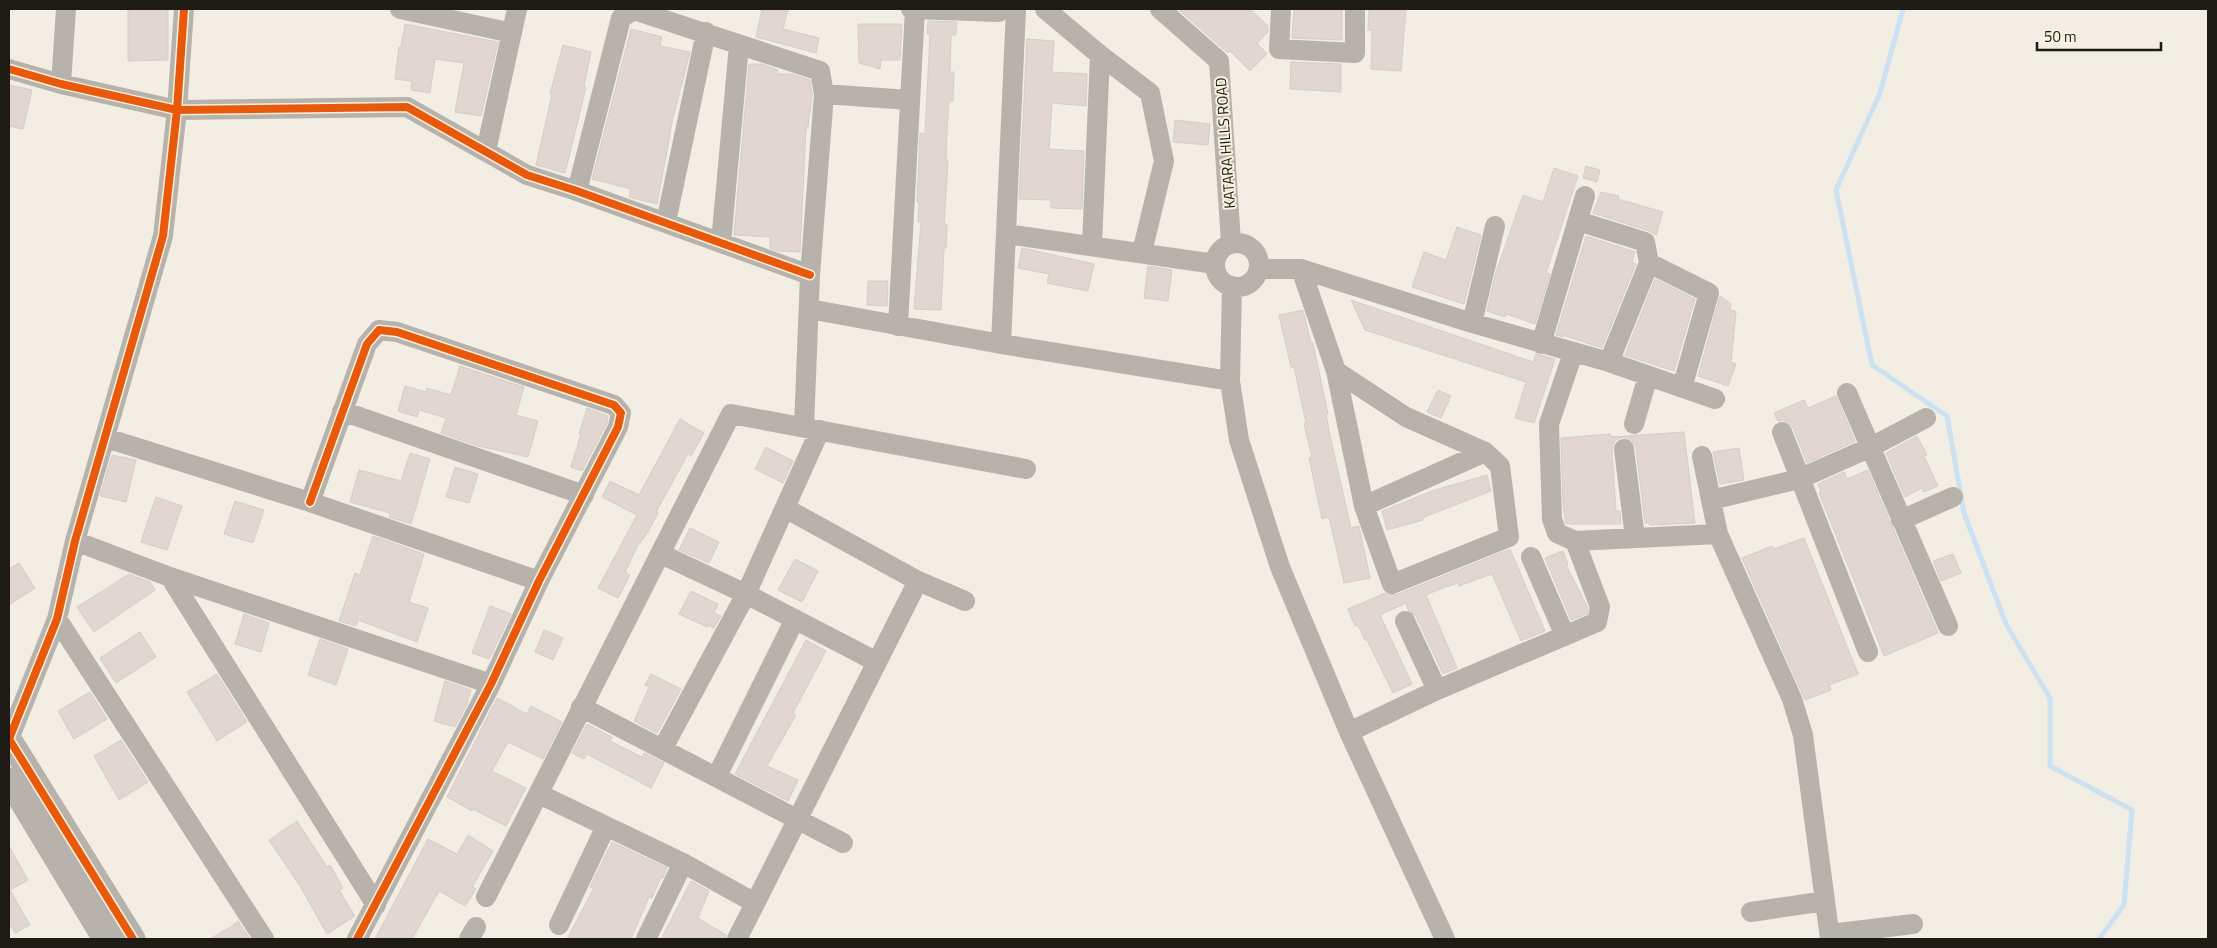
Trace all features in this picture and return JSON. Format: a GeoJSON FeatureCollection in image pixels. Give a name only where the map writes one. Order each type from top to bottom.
{"type":"FeatureCollection","features":[{"type":"Feature","properties":{"kind":"street"},"geometry":{"type":"LineString","coordinates":[[61,84],[66,9]]}},
{"type":"Feature","properties":{"kind":"street"},"geometry":{"type":"LineString","coordinates":[[133,939],[9,739],[57,619],[75,541],[164,236],[177,110],[184,9]]}},
{"type":"Feature","properties":{"kind":"street"},"geometry":{"type":"LineString","coordinates":[[400,9],[512,33]]}},
{"type":"Feature","properties":{"kind":"street"},"geometry":{"type":"LineString","coordinates":[[486,151],[517,9]]}},
{"type":"Feature","properties":{"kind":"street"},"geometry":{"type":"LineString","coordinates":[[898,326],[913,9],[1008,11],[1006,234],[1001,344]]}},
{"type":"Feature","properties":{"kind":"street"},"geometry":{"type":"LineString","coordinates":[[1045,9],[1100,55],[1150,93],[1164,161],[1142,252]]}},
{"type":"Feature","properties":{"kind":"street","name":"KATARA HILLS ROAD"},"geometry":{"type":"LineString","coordinates":[[1160,9],[1219,61],[1231,244]]}},
{"type":"Feature","properties":{"kind":"street"},"geometry":{"type":"LineString","coordinates":[[1279,10],[1279,49],[1355,53],[1355,9]]}},
{"type":"Feature","properties":{"kind":"street"},"geometry":{"type":"LineString","coordinates":[[578,191],[621,18],[634,10],[706,32],[739,45],[820,71],[824,94],[809,309],[812,429],[785,508],[746,594],[663,748]]}},
{"type":"Feature","properties":{"kind":"street"},"geometry":{"type":"LineString","coordinates":[[666,222],[706,32]]}},
{"type":"Feature","properties":{"kind":"street"},"geometry":{"type":"LineString","coordinates":[[721,243],[739,45]]}},
{"type":"Feature","properties":{"kind":"street"},"geometry":{"type":"LineString","coordinates":[[1092,245],[1100,55]]}},
{"type":"Feature","properties":{"kind":"street"},"geometry":{"type":"LineString","coordinates":[[9,68],[61,84],[177,110],[407,107],[527,175],[666,222],[810,275]]}},
{"type":"Feature","properties":{"kind":"street"},"geometry":{"type":"LineString","coordinates":[[824,94],[909,100]]}},
{"type":"Feature","properties":{"kind":"street"},"geometry":{"type":"LineString","coordinates":[[1541,344],[1585,196]]}},
{"type":"Feature","properties":{"kind":"street"},"geometry":{"type":"LineString","coordinates":[[1578,221],[1645,242],[1648,264],[1609,362]]}},
{"type":"Feature","properties":{"kind":"street"},"geometry":{"type":"LineString","coordinates":[[1472,323],[1495,226]]}},
{"type":"Feature","properties":{"kind":"street"},"geometry":{"type":"LineString","coordinates":[[1006,234],[1142,252],[1215,264]]}},
{"type":"Feature","properties":{"kind":"street"},"geometry":{"type":"LineString","coordinates":[[1231,244],[1246,244],[1252,248],[1259,262],[1259,270],[1252,282],[1246,285],[1232,286],[1220,278],[1215,264],[1220,251],[1231,244]]}},
{"type":"Feature","properties":{"kind":"street"},"geometry":{"type":"LineString","coordinates":[[1648,264],[1709,293],[1682,388]]}},
{"type":"Feature","properties":{"kind":"street"},"geometry":{"type":"LineString","coordinates":[[1259,270],[1301,269],[1541,344],[1609,362],[1715,398]]}},
{"type":"Feature","properties":{"kind":"street"},"geometry":{"type":"LineString","coordinates":[[1301,269],[1336,371],[1364,506],[1392,584],[1509,537],[1500,466],[1484,452],[1406,417],[1336,371]]}},
{"type":"Feature","properties":{"kind":"street"},"geometry":{"type":"LineString","coordinates":[[1232,286],[1230,381],[1239,440],[1280,567],[1349,732],[1445,939]]}},
{"type":"Feature","properties":{"kind":"street"},"geometry":{"type":"LineString","coordinates":[[809,309],[1001,344],[1230,381]]}},
{"type":"Feature","properties":{"kind":"street"},"geometry":{"type":"LineString","coordinates":[[310,502],[367,344],[378,330],[397,332],[614,404],[621,413],[618,427],[539,581],[491,684],[357,939]]}},
{"type":"Feature","properties":{"kind":"street"},"geometry":{"type":"LineString","coordinates":[[1573,353],[1550,424],[1552,519],[1557,533],[1575,541],[1718,534]]}},
{"type":"Feature","properties":{"kind":"street"},"geometry":{"type":"LineString","coordinates":[[1634,424],[1648,376]]}},
{"type":"Feature","properties":{"kind":"street"},"geometry":{"type":"LineString","coordinates":[[1847,393],[1948,626]]}},
{"type":"Feature","properties":{"kind":"street"},"geometry":{"type":"LineString","coordinates":[[342,411],[584,495]]}},
{"type":"Feature","properties":{"kind":"street"},"geometry":{"type":"LineString","coordinates":[[486,898],[581,707],[731,414],[1026,469]]}},
{"type":"Feature","properties":{"kind":"street"},"geometry":{"type":"LineString","coordinates":[[1711,500],[1799,479],[1872,447],[1926,418]]}},
{"type":"Feature","properties":{"kind":"street"},"geometry":{"type":"LineString","coordinates":[[1782,432],[1868,652]]}},
{"type":"Feature","properties":{"kind":"street"},"geometry":{"type":"LineString","coordinates":[[106,438],[310,502],[539,581]]}},
{"type":"Feature","properties":{"kind":"street"},"geometry":{"type":"LineString","coordinates":[[1624,448],[1635,538]]}},
{"type":"Feature","properties":{"kind":"street"},"geometry":{"type":"LineString","coordinates":[[1364,506],[1484,452]]}},
{"type":"Feature","properties":{"kind":"street"},"geometry":{"type":"LineString","coordinates":[[1702,456],[1718,534],[1792,699],[1804,734],[1830,936],[1913,924]]}},
{"type":"Feature","properties":{"kind":"street"},"geometry":{"type":"LineString","coordinates":[[1901,520],[1953,497]]}},
{"type":"Feature","properties":{"kind":"street"},"geometry":{"type":"LineString","coordinates":[[785,508],[918,581],[965,601]]}},
{"type":"Feature","properties":{"kind":"street"},"geometry":{"type":"LineString","coordinates":[[75,541],[170,577],[491,684]]}},
{"type":"Feature","properties":{"kind":"street"},"geometry":{"type":"LineString","coordinates":[[1349,732],[1437,690],[1597,622],[1600,607],[1575,541]]}},
{"type":"Feature","properties":{"kind":"street"},"geometry":{"type":"LineString","coordinates":[[661,554],[746,594],[877,662]]}},
{"type":"Feature","properties":{"kind":"street"},"geometry":{"type":"LineString","coordinates":[[1531,557],[1565,636]]}},
{"type":"Feature","properties":{"kind":"street"},"geometry":{"type":"LineString","coordinates":[[170,577],[376,904]]}},
{"type":"Feature","properties":{"kind":"street"},"geometry":{"type":"LineString","coordinates":[[737,939],[918,581]]}},
{"type":"Feature","properties":{"kind":"street"},"geometry":{"type":"LineString","coordinates":[[57,619],[264,939]]}},
{"type":"Feature","properties":{"kind":"street"},"geometry":{"type":"LineString","coordinates":[[717,776],[795,619]]}},
{"type":"Feature","properties":{"kind":"street"},"geometry":{"type":"LineString","coordinates":[[1405,621],[1437,690]]}},
{"type":"Feature","properties":{"kind":"street"},"geometry":{"type":"LineString","coordinates":[[581,707],[843,843]]}},
{"type":"Feature","properties":{"kind":"street"},"geometry":{"type":"LineString","coordinates":[[9,780],[102,938]]}},
{"type":"Feature","properties":{"kind":"street"},"geometry":{"type":"LineString","coordinates":[[539,794],[683,863],[755,904]]}},
{"type":"Feature","properties":{"kind":"street"},"geometry":{"type":"LineString","coordinates":[[560,924],[606,826]]}},
{"type":"Feature","properties":{"kind":"street"},"geometry":{"type":"LineString","coordinates":[[646,939],[683,863]]}},
{"type":"Feature","properties":{"kind":"street"},"geometry":{"type":"LineString","coordinates":[[1751,912],[1825,901]]}},
{"type":"Feature","properties":{"kind":"street"},"geometry":{"type":"LineString","coordinates":[[102,938],[113,907]]}},
{"type":"Feature","properties":{"kind":"building"},"geometry":{"type":"Polygon","coordinates":[[[168,9],[168,60],[128,61],[128,10],[168,9]]]}},
{"type":"Feature","properties":{"kind":"building"},"geometry":{"type":"Polygon","coordinates":[[[762,9],[788,9],[783,29],[819,38],[816,53],[756,37],[762,9]]]}},
{"type":"Feature","properties":{"kind":"building"},"geometry":{"type":"Polygon","coordinates":[[[1178,9],[1250,9],[1268,26],[1268,32],[1257,43],[1267,54],[1250,71],[1230,51],[1228,53],[1178,9]]]}},
{"type":"Feature","properties":{"kind":"building"},"geometry":{"type":"Polygon","coordinates":[[[1294,9],[1342,9],[1342,40],[1292,38],[1294,9]]]}},
{"type":"Feature","properties":{"kind":"building"},"geometry":{"type":"Polygon","coordinates":[[[1369,9],[1406,9],[1401,71],[1371,69],[1372,30],[1368,30],[1369,9]]]}},
{"type":"Feature","properties":{"kind":"building"},"geometry":{"type":"Polygon","coordinates":[[[928,21],[957,22],[956,35],[951,35],[950,72],[954,72],[953,101],[949,101],[947,131],[946,161],[948,161],[944,224],[947,224],[941,310],[914,309],[921,222],[918,222],[919,202],[917,202],[920,133],[925,134],[930,34],[927,34],[928,21]]]}},
{"type":"Feature","properties":{"kind":"building"},"geometry":{"type":"Polygon","coordinates":[[[405,24],[498,42],[481,116],[455,112],[464,63],[435,59],[430,93],[411,90],[412,81],[395,79],[399,47],[401,47],[405,24]]]}},
{"type":"Feature","properties":{"kind":"building"},"geometry":{"type":"Polygon","coordinates":[[[858,24],[902,24],[900,60],[881,60],[880,69],[859,63],[858,24]]]}},
{"type":"Feature","properties":{"kind":"building"},"geometry":{"type":"Polygon","coordinates":[[[631,29],[662,37],[660,46],[690,52],[673,118],[657,204],[629,197],[631,189],[592,179],[631,29]]]}},
{"type":"Feature","properties":{"kind":"building"},"geometry":{"type":"Polygon","coordinates":[[[1027,39],[1054,41],[1052,72],[1087,74],[1086,106],[1052,103],[1049,149],[1084,151],[1082,209],[1051,208],[1051,200],[1019,199],[1027,39]]]}},
{"type":"Feature","properties":{"kind":"building"},"geometry":{"type":"Polygon","coordinates":[[[563,45],[591,52],[584,86],[586,87],[565,173],[536,165],[552,95],[550,94],[563,45]]]}},
{"type":"Feature","properties":{"kind":"building"},"geometry":{"type":"Polygon","coordinates":[[[1291,62],[1341,64],[1341,92],[1290,89],[1291,62]]]}},
{"type":"Feature","properties":{"kind":"building"},"geometry":{"type":"Polygon","coordinates":[[[749,64],[762,64],[778,70],[778,74],[792,74],[810,80],[812,94],[808,128],[806,128],[800,252],[777,251],[770,248],[770,237],[734,235],[749,64]]]}},
{"type":"Feature","properties":{"kind":"building"},"geometry":{"type":"Polygon","coordinates":[[[9,85],[32,90],[23,129],[9,126],[9,85]]]}},
{"type":"Feature","properties":{"kind":"building"},"geometry":{"type":"Polygon","coordinates":[[[1175,120],[1210,124],[1208,145],[1173,142],[1175,120]]]}},
{"type":"Feature","properties":{"kind":"building"},"geometry":{"type":"Polygon","coordinates":[[[1586,166],[1600,170],[1597,182],[1583,178],[1586,166]]]}},
{"type":"Feature","properties":{"kind":"building"},"geometry":{"type":"Polygon","coordinates":[[[1554,168],[1578,176],[1546,273],[1550,274],[1535,324],[1506,314],[1505,317],[1487,311],[1496,272],[1523,195],[1543,202],[1554,168]]]}},
{"type":"Feature","properties":{"kind":"building"},"geometry":{"type":"Polygon","coordinates":[[[1601,192],[1619,196],[1618,199],[1663,212],[1656,235],[1593,213],[1601,192]]]}},
{"type":"Feature","properties":{"kind":"building"},"geometry":{"type":"Polygon","coordinates":[[[1457,227],[1481,235],[1464,304],[1412,287],[1424,252],[1446,260],[1457,227]]]}},
{"type":"Feature","properties":{"kind":"building"},"geometry":{"type":"Polygon","coordinates":[[[1586,236],[1635,252],[1632,262],[1636,264],[1602,348],[1563,335],[1563,337],[1556,335],[1586,236]]]}},
{"type":"Feature","properties":{"kind":"building"},"geometry":{"type":"Polygon","coordinates":[[[1022,248],[1094,264],[1088,291],[1047,283],[1049,274],[1018,268],[1022,248]]]}},
{"type":"Feature","properties":{"kind":"building"},"geometry":{"type":"Polygon","coordinates":[[[1148,266],[1172,270],[1168,301],[1144,298],[1148,266]]]}},
{"type":"Feature","properties":{"kind":"building"},"geometry":{"type":"Polygon","coordinates":[[[1655,279],[1695,299],[1674,371],[1625,355],[1655,279]]]}},
{"type":"Feature","properties":{"kind":"building"},"geometry":{"type":"Polygon","coordinates":[[[868,281],[888,281],[887,306],[867,305],[868,281]]]}},
{"type":"Feature","properties":{"kind":"building"},"geometry":{"type":"Polygon","coordinates":[[[1720,296],[1731,304],[1730,309],[1736,312],[1731,362],[1736,364],[1728,386],[1698,376],[1720,296]]]}},
{"type":"Feature","properties":{"kind":"building"},"geometry":{"type":"Polygon","coordinates":[[[1351,300],[1533,362],[1536,354],[1555,359],[1534,423],[1515,418],[1526,382],[1365,330],[1351,300]]]}},
{"type":"Feature","properties":{"kind":"building"},"geometry":{"type":"Polygon","coordinates":[[[1303,310],[1311,343],[1313,343],[1328,414],[1326,414],[1330,436],[1351,528],[1359,526],[1370,578],[1344,583],[1329,517],[1322,519],[1309,458],[1312,457],[1304,424],[1306,423],[1294,367],[1291,367],[1279,315],[1303,310]]]}},
{"type":"Feature","properties":{"kind":"building"},"geometry":{"type":"Polygon","coordinates":[[[460,366],[524,387],[516,415],[538,421],[528,457],[478,446],[441,433],[446,418],[419,410],[417,417],[398,411],[405,386],[426,392],[427,388],[451,395],[460,366]]]}},
{"type":"Feature","properties":{"kind":"building"},"geometry":{"type":"Polygon","coordinates":[[[1438,390],[1451,396],[1441,418],[1427,412],[1438,390]]]}},
{"type":"Feature","properties":{"kind":"building"},"geometry":{"type":"Polygon","coordinates":[[[1836,396],[1855,441],[1807,463],[1793,427],[1784,420],[1778,421],[1774,413],[1804,400],[1808,408],[1836,396]]]}},
{"type":"Feature","properties":{"kind":"building"},"geometry":{"type":"Polygon","coordinates":[[[587,408],[608,416],[607,423],[582,471],[571,467],[587,408]]]}},
{"type":"Feature","properties":{"kind":"building"},"geometry":{"type":"Polygon","coordinates":[[[680,419],[704,433],[691,456],[688,454],[656,512],[658,513],[648,532],[637,547],[625,572],[630,575],[618,598],[598,588],[637,515],[602,497],[610,481],[639,495],[680,419]]]}},
{"type":"Feature","properties":{"kind":"building"},"geometry":{"type":"Polygon","coordinates":[[[1684,432],[1695,523],[1650,525],[1645,523],[1636,448],[1633,442],[1623,437],[1617,439],[1613,444],[1612,452],[1616,511],[1620,511],[1621,524],[1566,524],[1563,506],[1561,438],[1610,434],[1611,437],[1684,432]]]}},
{"type":"Feature","properties":{"kind":"building"},"geometry":{"type":"Polygon","coordinates":[[[1917,436],[1927,455],[1924,456],[1938,486],[1924,492],[1922,488],[1905,497],[1886,453],[1917,436]]]}},
{"type":"Feature","properties":{"kind":"building"},"geometry":{"type":"Polygon","coordinates":[[[766,447],[793,461],[783,483],[755,469],[766,447]]]}},
{"type":"Feature","properties":{"kind":"building"},"geometry":{"type":"Polygon","coordinates":[[[1739,448],[1744,480],[1720,484],[1713,452],[1739,448]]]}},
{"type":"Feature","properties":{"kind":"building"},"geometry":{"type":"Polygon","coordinates":[[[410,453],[430,459],[411,524],[389,517],[390,513],[350,502],[359,470],[401,481],[410,453]]]}},
{"type":"Feature","properties":{"kind":"building"},"geometry":{"type":"Polygon","coordinates":[[[112,455],[136,460],[126,502],[100,496],[112,455]]]}},
{"type":"Feature","properties":{"kind":"building"},"geometry":{"type":"Polygon","coordinates":[[[455,467],[478,474],[469,503],[446,497],[455,467]]]}},
{"type":"Feature","properties":{"kind":"building"},"geometry":{"type":"Polygon","coordinates":[[[1868,470],[1938,633],[1884,656],[1819,493],[1821,492],[1818,484],[1844,472],[1847,479],[1868,470]]]}},
{"type":"Feature","properties":{"kind":"building"},"geometry":{"type":"Polygon","coordinates":[[[1487,475],[1491,491],[1422,518],[1423,520],[1387,530],[1382,511],[1435,490],[1487,475]]]}},
{"type":"Feature","properties":{"kind":"building"},"geometry":{"type":"Polygon","coordinates":[[[156,497],[182,506],[167,550],[141,542],[156,497]]]}},
{"type":"Feature","properties":{"kind":"building"},"geometry":{"type":"Polygon","coordinates":[[[235,501],[264,510],[253,543],[224,534],[235,501]]]}},
{"type":"Feature","properties":{"kind":"building"},"geometry":{"type":"Polygon","coordinates":[[[690,528],[719,542],[709,563],[679,550],[690,528]]]}},
{"type":"Feature","properties":{"kind":"building"},"geometry":{"type":"Polygon","coordinates":[[[373,536],[424,554],[409,602],[428,608],[417,642],[358,620],[356,626],[339,621],[355,573],[360,575],[373,536]]]}},
{"type":"Feature","properties":{"kind":"building"},"geometry":{"type":"Polygon","coordinates":[[[1804,538],[1858,674],[1829,685],[1831,690],[1805,700],[1742,558],[1772,546],[1774,549],[1804,538]]]}},
{"type":"Feature","properties":{"kind":"building"},"geometry":{"type":"Polygon","coordinates":[[[1510,549],[1545,631],[1521,641],[1492,574],[1459,586],[1458,583],[1440,589],[1426,595],[1457,668],[1443,674],[1416,616],[1408,610],[1406,603],[1380,615],[1412,684],[1393,693],[1367,640],[1365,640],[1358,625],[1355,626],[1348,609],[1385,593],[1396,595],[1510,549]]]}},
{"type":"Feature","properties":{"kind":"building"},"geometry":{"type":"Polygon","coordinates":[[[1563,551],[1568,565],[1566,565],[1588,608],[1587,614],[1571,620],[1545,558],[1563,551]]]}},
{"type":"Feature","properties":{"kind":"building"},"geometry":{"type":"Polygon","coordinates":[[[1953,554],[1961,573],[1941,581],[1933,561],[1953,554]]]}},
{"type":"Feature","properties":{"kind":"building"},"geometry":{"type":"Polygon","coordinates":[[[795,559],[818,571],[802,602],[778,590],[795,559]]]}},
{"type":"Feature","properties":{"kind":"building"},"geometry":{"type":"Polygon","coordinates":[[[19,563],[35,588],[9,605],[9,569],[19,563]]]}},
{"type":"Feature","properties":{"kind":"building"},"geometry":{"type":"Polygon","coordinates":[[[129,574],[150,582],[155,590],[94,632],[77,607],[129,574]]]}},
{"type":"Feature","properties":{"kind":"building"},"geometry":{"type":"Polygon","coordinates":[[[691,591],[718,604],[714,613],[721,616],[714,628],[708,625],[707,627],[679,614],[691,591]]]}},
{"type":"Feature","properties":{"kind":"building"},"geometry":{"type":"Polygon","coordinates":[[[490,606],[511,614],[489,659],[472,653],[490,606]]]}},
{"type":"Feature","properties":{"kind":"building"},"geometry":{"type":"Polygon","coordinates":[[[244,614],[269,623],[261,652],[235,644],[244,614]]]}},
{"type":"Feature","properties":{"kind":"building"},"geometry":{"type":"Polygon","coordinates":[[[544,630],[563,638],[553,660],[535,652],[544,630]]]}},
{"type":"Feature","properties":{"kind":"building"},"geometry":{"type":"Polygon","coordinates":[[[140,632],[156,657],[116,683],[100,658],[140,632]]]}},
{"type":"Feature","properties":{"kind":"building"},"geometry":{"type":"Polygon","coordinates":[[[320,639],[348,649],[336,685],[308,675],[320,639]]]}},
{"type":"Feature","properties":{"kind":"building"},"geometry":{"type":"Polygon","coordinates":[[[806,640],[826,651],[793,713],[796,715],[767,766],[798,780],[788,801],[735,774],[806,640]]]}},
{"type":"Feature","properties":{"kind":"building"},"geometry":{"type":"Polygon","coordinates":[[[217,674],[247,722],[217,741],[187,692],[217,674]]]}},
{"type":"Feature","properties":{"kind":"building"},"geometry":{"type":"Polygon","coordinates":[[[651,674],[681,689],[657,733],[634,721],[649,687],[645,685],[651,674]]]}},
{"type":"Feature","properties":{"kind":"building"},"geometry":{"type":"Polygon","coordinates":[[[445,681],[471,690],[467,704],[455,727],[434,721],[445,681]]]}},
{"type":"Feature","properties":{"kind":"building"},"geometry":{"type":"Polygon","coordinates":[[[90,692],[107,719],[74,739],[58,711],[90,692]]]}},
{"type":"Feature","properties":{"kind":"building"},"geometry":{"type":"Polygon","coordinates":[[[497,698],[527,714],[531,706],[562,722],[543,759],[508,742],[492,771],[526,788],[506,826],[473,809],[472,811],[447,797],[497,698]]]}},
{"type":"Feature","properties":{"kind":"building"},"geometry":{"type":"Polygon","coordinates":[[[587,724],[612,737],[610,741],[642,757],[644,753],[664,763],[651,788],[587,754],[584,759],[572,753],[587,724]]]}},
{"type":"Feature","properties":{"kind":"building"},"geometry":{"type":"Polygon","coordinates":[[[121,740],[148,782],[119,800],[94,756],[121,740]]]}},
{"type":"Feature","properties":{"kind":"building"},"geometry":{"type":"Polygon","coordinates":[[[297,821],[327,867],[330,865],[343,888],[339,890],[355,916],[327,934],[300,886],[269,840],[297,821]]]}},
{"type":"Feature","properties":{"kind":"building"},"geometry":{"type":"Polygon","coordinates":[[[468,835],[493,851],[472,887],[476,889],[465,906],[439,891],[412,939],[375,939],[428,839],[457,854],[468,835]]]}},
{"type":"Feature","properties":{"kind":"building"},"geometry":{"type":"Polygon","coordinates":[[[612,842],[667,868],[663,878],[661,877],[652,898],[649,897],[631,939],[567,939],[594,888],[590,887],[612,842]]]}},
{"type":"Feature","properties":{"kind":"building"},"geometry":{"type":"Polygon","coordinates":[[[9,846],[28,880],[10,890],[30,925],[15,933],[9,923],[9,846]]]}},
{"type":"Feature","properties":{"kind":"building"},"geometry":{"type":"Polygon","coordinates":[[[691,881],[709,891],[698,918],[726,935],[725,939],[661,939],[691,881]]]}},
{"type":"Feature","properties":{"kind":"building"},"geometry":{"type":"Polygon","coordinates":[[[238,921],[250,939],[210,939],[232,926],[238,921]]]}},
{"type":"Feature","properties":{"kind":"waterway"},"geometry":{"type":"LineString","coordinates":[[1903,9],[1880,93],[1836,190],[1872,365],[1947,416],[1964,513],[2006,624],[2050,698],[2050,766],[2132,810],[2124,905],[2099,939]]}},
{"type":"Feature","properties":{"kind":"cycle path"},"geometry":{"type":"LineString","coordinates":[[133,939],[9,739],[57,619],[75,541],[163,236],[177,110],[184,9]]}},
{"type":"Feature","properties":{"kind":"cycle path"},"geometry":{"type":"LineString","coordinates":[[9,69],[61,84],[177,110],[407,107],[527,175],[577,191],[810,275]]}},
{"type":"Feature","properties":{"kind":"cycle path"},"geometry":{"type":"LineString","coordinates":[[310,502],[367,344],[379,330],[397,332],[614,405],[621,413],[618,427],[539,581],[491,684],[357,939]]}}]}
